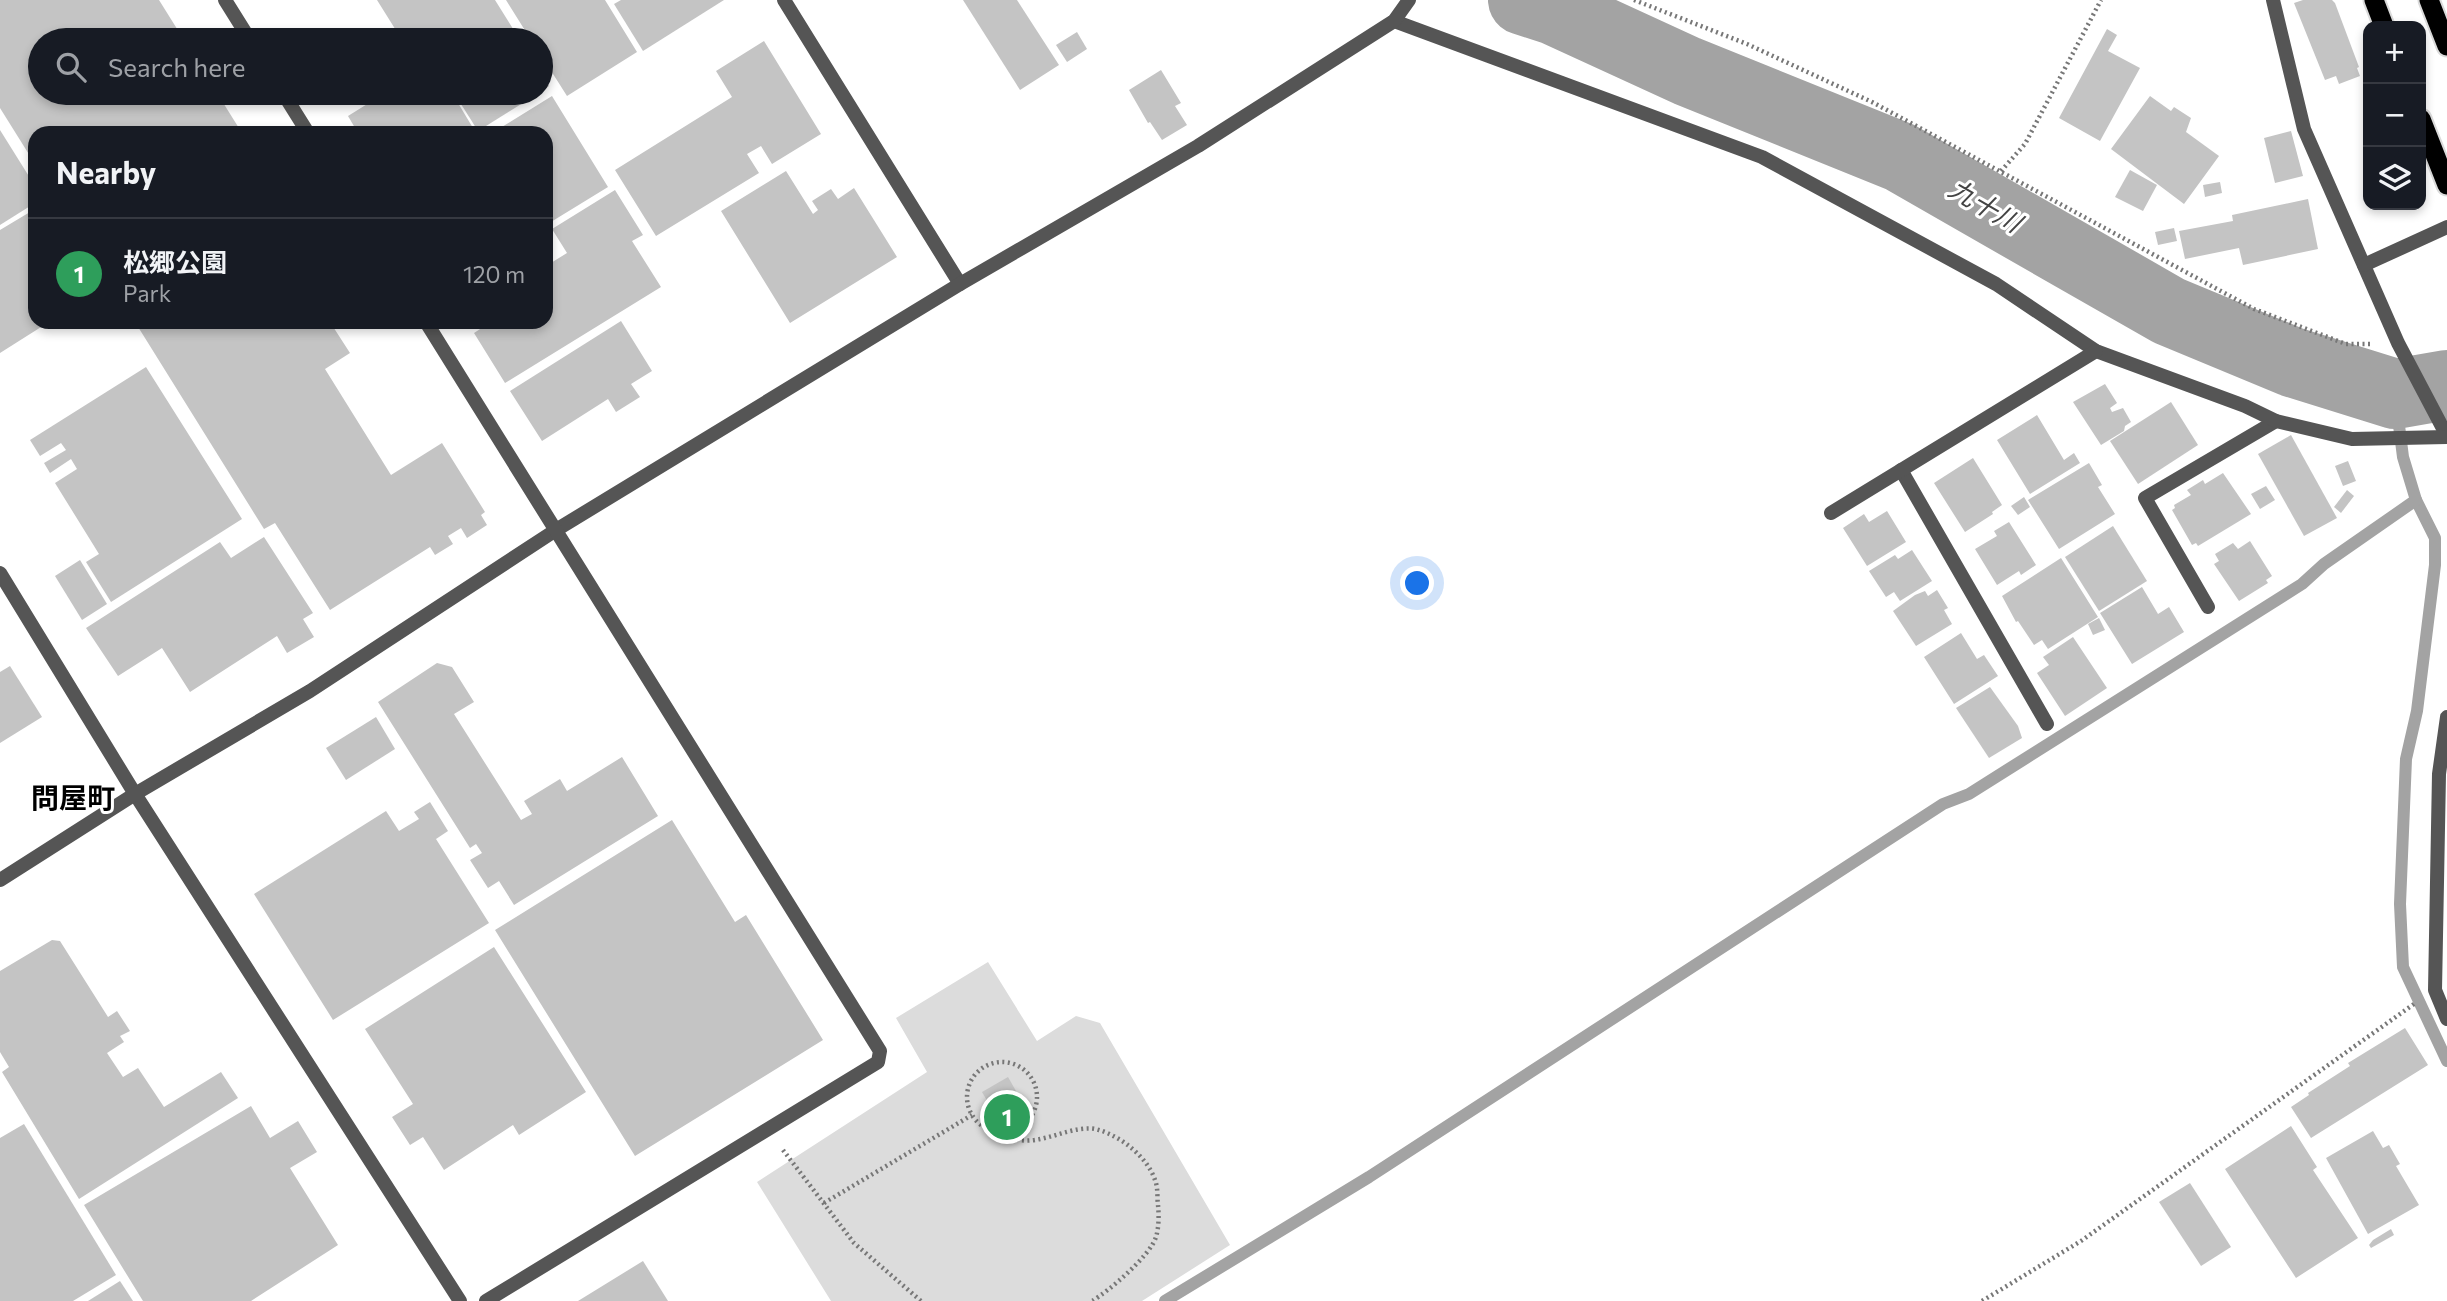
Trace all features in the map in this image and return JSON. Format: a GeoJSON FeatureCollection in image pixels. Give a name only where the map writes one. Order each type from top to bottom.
{"type":"FeatureCollection","features":[{"type":"Feature","properties":{"kind":"highway"},"geometry":{"type":"LineString","coordinates":[[2374,0],[2382,21]]}},
{"type":"Feature","properties":{"kind":"highway"},"geometry":{"type":"LineString","coordinates":[[2429,0],[2447,46]]}},
{"type":"Feature","properties":{"kind":"highway"},"geometry":{"type":"LineString","coordinates":[[2426,132],[2447,186]]}},
{"type":"Feature","properties":{"kind":"street"},"geometry":{"type":"LineString","coordinates":[[225,0],[242,28]]}},
{"type":"Feature","properties":{"kind":"street"},"geometry":{"type":"LineString","coordinates":[[784,0],[960,284]]}},
{"type":"Feature","properties":{"kind":"street"},"geometry":{"type":"LineString","coordinates":[[0,880],[135,794],[310,691],[556,530],[960,284],[1198,146],[1394,21],[1409,0]]}},
{"type":"Feature","properties":{"kind":"street"},"geometry":{"type":"LineString","coordinates":[[1394,21],[1762,157],[1996,284],[2096,351],[2245,406],[2276,421],[2352,439],[2447,437],[2399,343],[2304,129],[2273,0]]}},
{"type":"Feature","properties":{"kind":"street"},"geometry":{"type":"LineString","coordinates":[[290,105],[304,126]]}},
{"type":"Feature","properties":{"kind":"street"},"geometry":{"type":"LineString","coordinates":[[2364,265],[2447,228]]}},
{"type":"Feature","properties":{"kind":"street"},"geometry":{"type":"LineString","coordinates":[[430,329],[880,1051],[878,1062],[486,1301]]}},
{"type":"Feature","properties":{"kind":"street"},"geometry":{"type":"LineString","coordinates":[[1831,513],[2096,351]]}},
{"type":"Feature","properties":{"kind":"street"},"geometry":{"type":"LineString","coordinates":[[2208,607],[2145,498],[2276,421]]}},
{"type":"Feature","properties":{"kind":"street"},"geometry":{"type":"LineString","coordinates":[[1901,470],[2047,724]]}},
{"type":"Feature","properties":{"kind":"street"},"geometry":{"type":"LineString","coordinates":[[0,573],[135,794],[460,1301]]}},
{"type":"Feature","properties":{"kind":"street"},"geometry":{"type":"LineString","coordinates":[[2447,717],[2438,774],[2435,989],[2447,1019]]}},
{"type":"Feature","properties":{"kind":"path"},"geometry":{"type":"LineString","coordinates":[[1634,0],[1747,44],[1872,102],[2253,309],[2346,344],[2399,343]]}},
{"type":"Feature","properties":{"kind":"path"},"geometry":{"type":"LineString","coordinates":[[2001,171],[2025,144],[2101,0]]}},
{"type":"Feature","properties":{"kind":"path"},"geometry":{"type":"LineString","coordinates":[[1982,1301],[2081,1241],[2435,989]]}},
{"type":"Feature","properties":{"kind":"path"},"geometry":{"type":"LineString","coordinates":[[1000,1061],[1016,1064],[1028,1073],[1036,1088],[1037,1103],[1031,1118],[1019,1128],[1010,1130],[1003,1133],[988,1130],[975,1121],[967,1107],[966,1091],[973,1076],[985,1066],[1000,1061]]}},
{"type":"Feature","properties":{"kind":"path"},"geometry":{"type":"LineString","coordinates":[[824,1203],[972,1115]]}},
{"type":"Feature","properties":{"kind":"path"},"geometry":{"type":"LineString","coordinates":[[770,1128],[790,1162],[854,1243],[921,1301]]}},
{"type":"Feature","properties":{"kind":"path"},"geometry":{"type":"LineString","coordinates":[[1010,1130],[1015,1139],[1027,1143],[1057,1134],[1095,1128],[1120,1138],[1137,1152],[1156,1182],[1159,1218],[1156,1239],[1110,1291],[1092,1301]]}},
{"type":"Feature","properties":{"kind":"shaded area"},"geometry":{"type":"Polygon","coordinates":[[[988,962],[1037,1041],[1076,1016],[1100,1023],[1230,1245],[1142,1301],[831,1301],[757,1182],[927,1072],[896,1018],[988,962]]]}},
{"type":"Feature","properties":{"kind":"building"},"geometry":{"type":"Polygon","coordinates":[[[0,0],[159,0],[176,28],[28,28],[28,105],[224,105],[238,126],[28,126],[28,153],[0,108],[0,0]]]}},
{"type":"Feature","properties":{"kind":"building"},"geometry":{"type":"Polygon","coordinates":[[[377,0],[495,0],[512,28],[394,28],[377,0]]]}},
{"type":"Feature","properties":{"kind":"building"},"geometry":{"type":"Polygon","coordinates":[[[506,0],[605,0],[637,52],[567,96],[553,74],[553,28],[524,28],[506,0]]]}},
{"type":"Feature","properties":{"kind":"building"},"geometry":{"type":"Polygon","coordinates":[[[621,0],[724,0],[643,51],[614,4],[621,0]]]}},
{"type":"Feature","properties":{"kind":"building"},"geometry":{"type":"Polygon","coordinates":[[[963,0],[1017,0],[1059,65],[1020,90],[963,0]]]}},
{"type":"Feature","properties":{"kind":"building"},"geometry":{"type":"Polygon","coordinates":[[[2303,0],[2332,0],[2335,3],[2360,76],[2339,84],[2336,76],[2325,80],[2294,3],[2303,0]]]}},
{"type":"Feature","properties":{"kind":"building"},"geometry":{"type":"Polygon","coordinates":[[[2107,29],[2117,35],[2108,51],[2140,68],[2100,141],[2059,118],[2107,29]]]}},
{"type":"Feature","properties":{"kind":"building"},"geometry":{"type":"Polygon","coordinates":[[[1077,32],[1087,49],[1067,62],[1056,45],[1077,32]]]}},
{"type":"Feature","properties":{"kind":"building"},"geometry":{"type":"Polygon","coordinates":[[[764,41],[821,134],[772,164],[761,146],[747,154],[759,173],[656,236],[615,170],[732,97],[716,71],[764,41]]]}},
{"type":"Feature","properties":{"kind":"building"},"geometry":{"type":"Polygon","coordinates":[[[1161,70],[1181,103],[1175,106],[1187,125],[1162,140],[1150,122],[1148,123],[1129,90],[1161,70]]]}},
{"type":"Feature","properties":{"kind":"building"},"geometry":{"type":"Polygon","coordinates":[[[2150,96],[2171,111],[2174,107],[2191,118],[2186,132],[2219,156],[2184,204],[2111,149],[2150,96]]]}},
{"type":"Feature","properties":{"kind":"building"},"geometry":{"type":"Polygon","coordinates":[[[553,98],[608,187],[553,221],[553,126],[503,126],[537,105],[553,105],[553,98]]]}},
{"type":"Feature","properties":{"kind":"building"},"geometry":{"type":"Polygon","coordinates":[[[366,105],[459,105],[472,126],[354,126],[348,116],[366,105]]]}},
{"type":"Feature","properties":{"kind":"building"},"geometry":{"type":"Polygon","coordinates":[[[462,105],[520,105],[486,126],[475,126],[462,105]]]}},
{"type":"Feature","properties":{"kind":"building"},"geometry":{"type":"Polygon","coordinates":[[[0,130],[28,175],[28,207],[0,225],[0,130]]]}},
{"type":"Feature","properties":{"kind":"building"},"geometry":{"type":"Polygon","coordinates":[[[2291,131],[2303,176],[2275,183],[2264,138],[2291,131]]]}},
{"type":"Feature","properties":{"kind":"building"},"geometry":{"type":"Polygon","coordinates":[[[2130,170],[2157,185],[2143,211],[2115,197],[2130,170]]]}},
{"type":"Feature","properties":{"kind":"building"},"geometry":{"type":"Polygon","coordinates":[[[786,171],[813,214],[818,210],[812,201],[831,189],[838,199],[854,188],[897,257],[790,323],[721,211],[786,171]]]}},
{"type":"Feature","properties":{"kind":"building"},"geometry":{"type":"Polygon","coordinates":[[[2220,182],[2222,193],[2205,197],[2203,185],[2220,182]]]}},
{"type":"Feature","properties":{"kind":"building"},"geometry":{"type":"Polygon","coordinates":[[[615,190],[643,235],[632,241],[661,287],[505,383],[474,333],[480,329],[553,329],[553,262],[567,253],[553,228],[615,190]]]}},
{"type":"Feature","properties":{"kind":"building"},"geometry":{"type":"Polygon","coordinates":[[[2308,199],[2318,249],[2243,265],[2239,248],[2185,259],[2179,231],[2233,221],[2232,215],[2308,199]]]}},
{"type":"Feature","properties":{"kind":"building"},"geometry":{"type":"Polygon","coordinates":[[[28,213],[28,329],[38,329],[0,353],[0,230],[28,213]]]}},
{"type":"Feature","properties":{"kind":"building"},"geometry":{"type":"Polygon","coordinates":[[[2174,228],[2177,241],[2158,245],[2155,232],[2174,228]]]}},
{"type":"Feature","properties":{"kind":"building"},"geometry":{"type":"Polygon","coordinates":[[[621,321],[652,371],[631,384],[640,397],[616,412],[608,399],[542,441],[510,391],[621,321]]]}},
{"type":"Feature","properties":{"kind":"building"},"geometry":{"type":"Polygon","coordinates":[[[139,329],[335,329],[350,353],[325,369],[391,475],[442,443],[485,512],[481,515],[487,525],[467,538],[461,528],[448,536],[453,544],[435,555],[430,547],[330,610],[275,523],[264,529],[139,329]]]}},
{"type":"Feature","properties":{"kind":"building"},"geometry":{"type":"Polygon","coordinates":[[[146,367],[242,519],[111,602],[86,562],[99,554],[55,483],[77,469],[71,459],[50,473],[44,463],[66,450],[61,443],[40,456],[30,440],[146,367]]]}},
{"type":"Feature","properties":{"kind":"building"},"geometry":{"type":"Polygon","coordinates":[[[2105,384],[2117,403],[2110,408],[2112,412],[2123,408],[2131,422],[2125,426],[2124,431],[2101,445],[2073,402],[2105,384]]]}},
{"type":"Feature","properties":{"kind":"building"},"geometry":{"type":"Polygon","coordinates":[[[2171,402],[2198,445],[2138,484],[2110,441],[2171,402]]]}},
{"type":"Feature","properties":{"kind":"building"},"geometry":{"type":"Polygon","coordinates":[[[2037,415],[2064,460],[2074,453],[2080,463],[2030,494],[1997,440],[2037,415]]]}},
{"type":"Feature","properties":{"kind":"building"},"geometry":{"type":"Polygon","coordinates":[[[2291,435],[2337,518],[2304,536],[2258,454],[2291,435]]]}},
{"type":"Feature","properties":{"kind":"building"},"geometry":{"type":"Polygon","coordinates":[[[1973,458],[2002,505],[1965,532],[1934,483],[1973,458]]]}},
{"type":"Feature","properties":{"kind":"building"},"geometry":{"type":"Polygon","coordinates":[[[2348,461],[2356,481],[2343,486],[2335,466],[2348,461]]]}},
{"type":"Feature","properties":{"kind":"building"},"geometry":{"type":"Polygon","coordinates":[[[2089,463],[2102,485],[2098,487],[2115,514],[2059,549],[2028,500],[2089,463]]]}},
{"type":"Feature","properties":{"kind":"building"},"geometry":{"type":"Polygon","coordinates":[[[2223,473],[2251,514],[2198,546],[2196,543],[2192,545],[2172,510],[2174,505],[2191,495],[2187,490],[2203,480],[2205,484],[2223,473]]]}},
{"type":"Feature","properties":{"kind":"building"},"geometry":{"type":"Polygon","coordinates":[[[2266,486],[2275,500],[2260,509],[2251,494],[2266,486]]]}},
{"type":"Feature","properties":{"kind":"building"},"geometry":{"type":"Polygon","coordinates":[[[2347,490],[2354,496],[2341,513],[2334,507],[2347,490]]]}},
{"type":"Feature","properties":{"kind":"building"},"geometry":{"type":"Polygon","coordinates":[[[2024,497],[2030,507],[2018,515],[2011,506],[2024,497]]]}},
{"type":"Feature","properties":{"kind":"building"},"geometry":{"type":"Polygon","coordinates":[[[1887,511],[1906,542],[1867,566],[1843,528],[1864,514],[1869,522],[1887,511]]]}},
{"type":"Feature","properties":{"kind":"building"},"geometry":{"type":"Polygon","coordinates":[[[2009,522],[2036,565],[2021,575],[2019,571],[1997,585],[1975,549],[1997,536],[1994,531],[2009,522]]]}},
{"type":"Feature","properties":{"kind":"building"},"geometry":{"type":"Polygon","coordinates":[[[2113,526],[2147,581],[2099,611],[2065,557],[2113,526]]]}},
{"type":"Feature","properties":{"kind":"building"},"geometry":{"type":"Polygon","coordinates":[[[264,537],[313,613],[303,619],[314,637],[287,653],[277,636],[190,692],[162,648],[118,676],[86,628],[220,542],[231,558],[264,537]]]}},
{"type":"Feature","properties":{"kind":"building"},"geometry":{"type":"Polygon","coordinates":[[[2250,541],[2272,576],[2266,580],[2268,583],[2239,601],[2214,564],[2219,561],[2215,554],[2233,543],[2238,549],[2250,541]]]}},
{"type":"Feature","properties":{"kind":"building"},"geometry":{"type":"Polygon","coordinates":[[[1912,550],[1932,581],[1900,601],[1894,592],[1886,597],[1869,571],[1895,555],[1898,559],[1912,550]]]}},
{"type":"Feature","properties":{"kind":"building"},"geometry":{"type":"Polygon","coordinates":[[[2061,558],[2098,617],[2048,649],[2042,640],[2034,645],[2018,621],[2016,622],[2002,596],[2061,558]]]}},
{"type":"Feature","properties":{"kind":"building"},"geometry":{"type":"Polygon","coordinates":[[[80,560],[107,604],[82,620],[55,576],[80,560]]]}},
{"type":"Feature","properties":{"kind":"building"},"geometry":{"type":"Polygon","coordinates":[[[2142,587],[2158,614],[2169,607],[2184,632],[2132,664],[2100,613],[2142,587]]]}},
{"type":"Feature","properties":{"kind":"building"},"geometry":{"type":"Polygon","coordinates":[[[1937,590],[1948,608],[1944,610],[1952,624],[1916,646],[1893,611],[1915,595],[1925,591],[1928,596],[1937,590]]]}},
{"type":"Feature","properties":{"kind":"building"},"geometry":{"type":"Polygon","coordinates":[[[2099,618],[2105,630],[2093,635],[2088,624],[2099,618]]]}},
{"type":"Feature","properties":{"kind":"building"},"geometry":{"type":"Polygon","coordinates":[[[1961,633],[1977,659],[1984,655],[1998,676],[1954,704],[1924,657],[1961,633]]]}},
{"type":"Feature","properties":{"kind":"building"},"geometry":{"type":"Polygon","coordinates":[[[2073,637],[2107,688],[2065,716],[2037,673],[2049,665],[2043,657],[2073,637]]]}},
{"type":"Feature","properties":{"kind":"building"},"geometry":{"type":"Polygon","coordinates":[[[437,663],[452,667],[474,702],[454,714],[521,820],[532,814],[524,801],[560,779],[567,791],[622,757],[658,816],[514,905],[499,881],[488,888],[470,860],[482,853],[476,844],[470,848],[378,702],[437,663]]]}},
{"type":"Feature","properties":{"kind":"building"},"geometry":{"type":"Polygon","coordinates":[[[10,666],[42,717],[0,743],[0,672],[10,666]]]}},
{"type":"Feature","properties":{"kind":"building"},"geometry":{"type":"Polygon","coordinates":[[[1990,687],[2018,726],[2022,738],[1989,758],[1956,708],[1990,687]]]}},
{"type":"Feature","properties":{"kind":"building"},"geometry":{"type":"Polygon","coordinates":[[[376,717],[395,749],[346,780],[326,748],[376,717]]]}},
{"type":"Feature","properties":{"kind":"building"},"geometry":{"type":"Polygon","coordinates":[[[430,802],[448,831],[436,839],[489,923],[333,1020],[254,894],[386,811],[399,831],[419,819],[414,812],[430,802]]]}},
{"type":"Feature","properties":{"kind":"building"},"geometry":{"type":"Polygon","coordinates":[[[672,820],[735,922],[746,915],[823,1040],[635,1156],[495,930],[672,820]]]}},
{"type":"Feature","properties":{"kind":"building"},"geometry":{"type":"Polygon","coordinates":[[[52,940],[60,941],[108,1017],[117,1011],[130,1031],[120,1036],[124,1042],[107,1053],[123,1077],[138,1068],[164,1107],[221,1072],[238,1098],[79,1199],[2,1072],[9,1067],[0,1052],[0,971],[52,940]]]}},
{"type":"Feature","properties":{"kind":"building"},"geometry":{"type":"Polygon","coordinates":[[[494,947],[586,1092],[519,1135],[513,1125],[444,1170],[423,1137],[410,1145],[392,1117],[413,1104],[365,1029],[494,947]]]}},
{"type":"Feature","properties":{"kind":"building"},"geometry":{"type":"Polygon","coordinates":[[[2405,1028],[2428,1065],[2311,1138],[2291,1107],[2350,1066],[2348,1063],[2405,1028]]]}},
{"type":"Feature","properties":{"kind":"building"},"geometry":{"type":"Polygon","coordinates":[[[1008,1077],[1024,1105],[998,1120],[982,1092],[1008,1077]]]}},
{"type":"Feature","properties":{"kind":"building"},"geometry":{"type":"Polygon","coordinates":[[[251,1106],[270,1138],[298,1121],[317,1152],[290,1168],[338,1245],[251,1301],[143,1301],[84,1205],[251,1106]]]}},
{"type":"Feature","properties":{"kind":"building"},"geometry":{"type":"Polygon","coordinates":[[[24,1124],[116,1275],[73,1301],[0,1301],[0,1138],[24,1124]]]}},
{"type":"Feature","properties":{"kind":"building"},"geometry":{"type":"Polygon","coordinates":[[[2291,1126],[2317,1167],[2313,1170],[2358,1238],[2296,1278],[2225,1169],[2291,1126]]]}},
{"type":"Feature","properties":{"kind":"building"},"geometry":{"type":"Polygon","coordinates":[[[2373,1131],[2383,1148],[2389,1145],[2400,1164],[2396,1166],[2419,1205],[2368,1234],[2326,1158],[2373,1131]]]}},
{"type":"Feature","properties":{"kind":"building"},"geometry":{"type":"Polygon","coordinates":[[[2190,1183],[2231,1247],[2201,1266],[2159,1202],[2190,1183]]]}},
{"type":"Feature","properties":{"kind":"building"},"geometry":{"type":"Polygon","coordinates":[[[2391,1229],[2394,1235],[2371,1248],[2369,1245],[2373,1240],[2391,1229]]]}},
{"type":"Feature","properties":{"kind":"building"},"geometry":{"type":"Polygon","coordinates":[[[643,1261],[668,1301],[578,1301],[643,1261]]]}},
{"type":"Feature","properties":{"kind":"building"},"geometry":{"type":"Polygon","coordinates":[[[120,1281],[133,1301],[88,1301],[120,1281]]]}},
{"type":"Feature","properties":{"kind":"waterway","name":"九十川"},"geometry":{"type":"LineString","coordinates":[[1523,0],[1554,10],[1687,71],[1900,157],[2169,311],[2292,362],[2395,394],[2447,385]]}},
{"type":"Feature","properties":{"kind":"waterway"},"geometry":{"type":"LineString","coordinates":[[1165,1301],[1369,1177],[1943,804],[1969,794],[2302,584],[2324,564],[2416,500],[2403,457],[2395,394]]}},
{"type":"Feature","properties":{"kind":"waterway"},"geometry":{"type":"LineString","coordinates":[[2416,500],[2435,538],[2435,565],[2417,711],[2406,759],[2400,904],[2403,967],[2447,1061]]}},
{"type":"Feature","properties":{"kind":"place","name":"松郷公園"},"geometry":{"type":"Point","coordinates":[1007,1117]}},
{"type":"Feature","properties":{"kind":"district","name":"問屋町"},"geometry":{"type":"Point","coordinates":[73,798]}}]}
